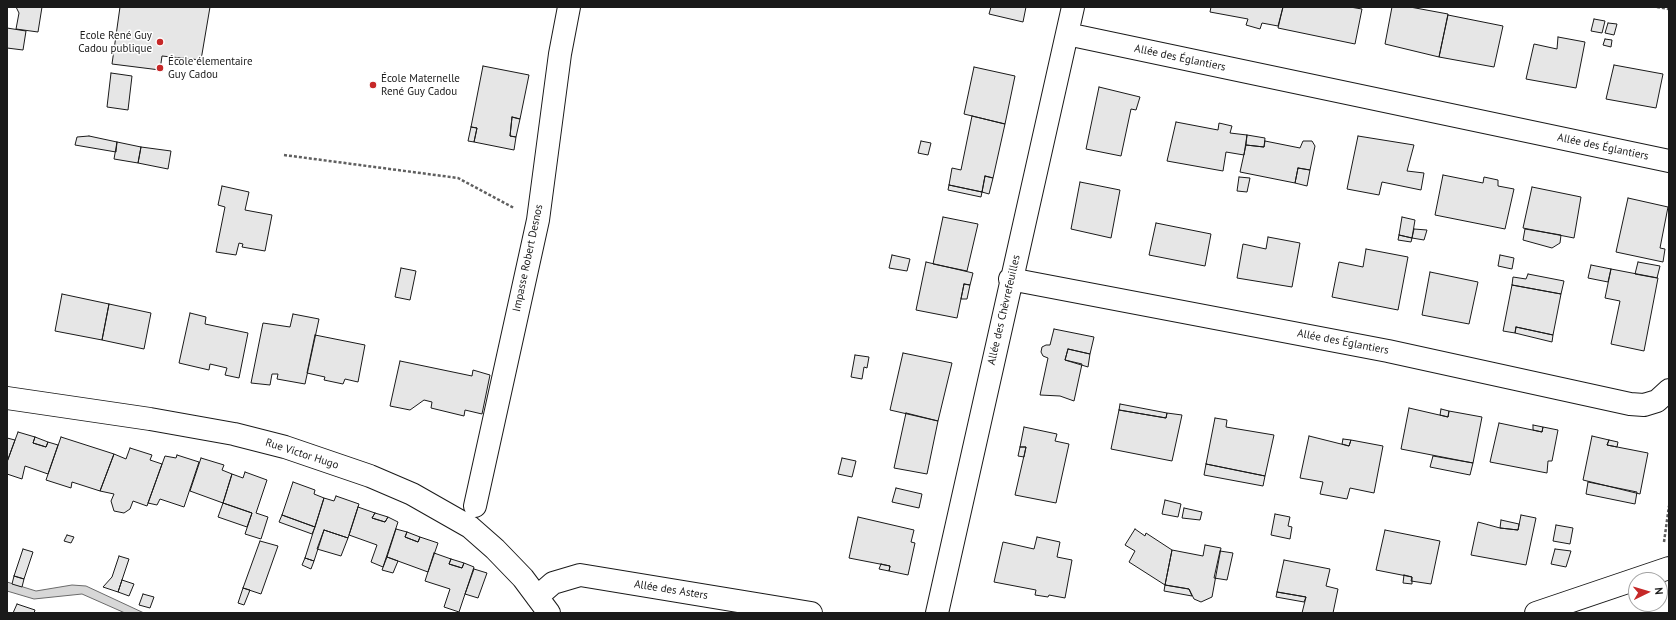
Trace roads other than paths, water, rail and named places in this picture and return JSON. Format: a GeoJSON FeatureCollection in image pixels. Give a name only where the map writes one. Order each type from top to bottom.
{"type":"FeatureCollection","features":[{"type":"Feature","properties":{"kind":"street","name":"Impasse Robert Desnos"},"geometry":{"type":"LineString","coordinates":[[475,506],[538,220],[560,54],[569,7]]}},
{"type":"Feature","properties":{"kind":"street","name":"Allée des Chèvrefeuilles"},"geometry":{"type":"LineString","coordinates":[[936,613],[1010,279],[1073,7]]}},
{"type":"Feature","properties":{"kind":"street","name":"Allée des Églantiers"},"geometry":{"type":"LineString","coordinates":[[1067,34],[1669,161]]}},
{"type":"Feature","properties":{"kind":"street","name":"Allée des Églantiers"},"geometry":{"type":"LineString","coordinates":[[1010,279],[1388,351],[1630,404],[1644,405],[1658,401],[1669,390]]}},
{"type":"Feature","properties":{"kind":"street","name":"Rue Victor Hugo"},"geometry":{"type":"LineString","coordinates":[[7,398],[143,418],[234,434],[285,447],[328,463],[370,476],[412,494],[470,527],[496,549],[523,578],[543,605]]}},
{"type":"Feature","properties":{"kind":"street"},"geometry":{"type":"LineString","coordinates":[[1536,613],[1669,568]]}},
{"type":"Feature","properties":{"kind":"street","name":"Allée des Asters"},"geometry":{"type":"LineString","coordinates":[[543,605],[553,582],[580,575],[811,613]]}},
{"type":"Feature","properties":{"kind":"place","name":"Ecole René Guy Cadou publique"},"geometry":{"type":"Point","coordinates":[160,42]}},
{"type":"Feature","properties":{"kind":"place","name":"École élementaire Guy Cadou"},"geometry":{"type":"Point","coordinates":[160,68]}},
{"type":"Feature","properties":{"kind":"place","name":"École Maternelle René Guy Cadou"},"geometry":{"type":"Point","coordinates":[373,85]}}]}
